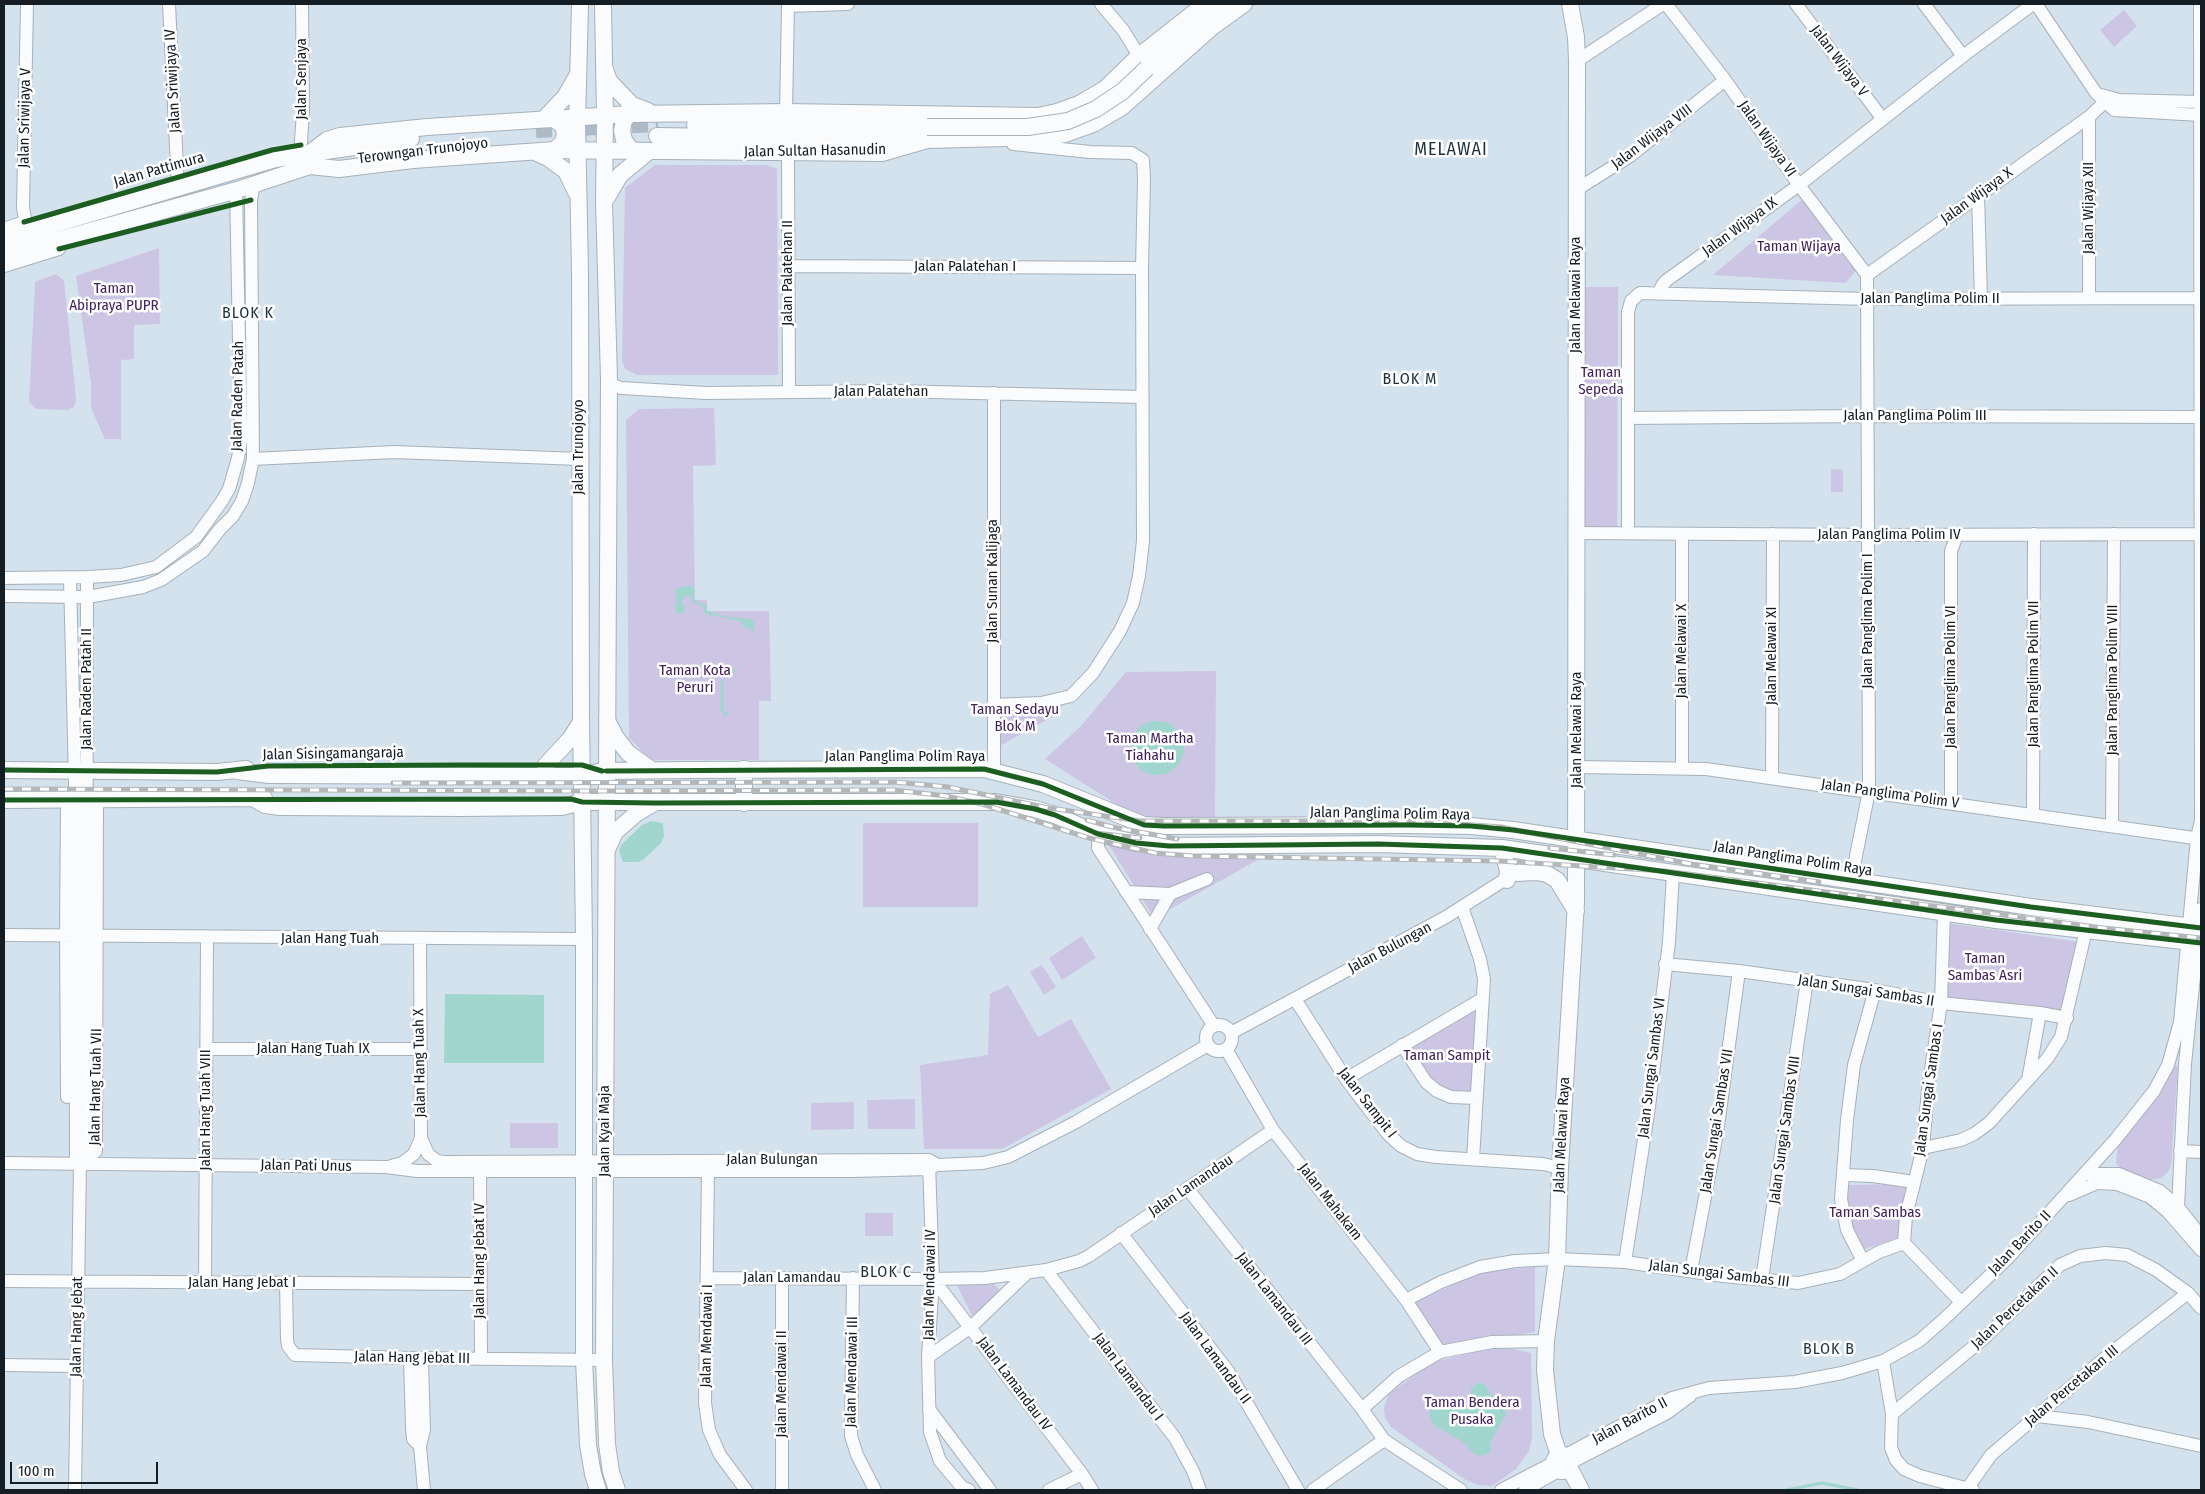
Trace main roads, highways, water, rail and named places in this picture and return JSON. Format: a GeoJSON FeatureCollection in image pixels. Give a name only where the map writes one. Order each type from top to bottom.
{"type":"FeatureCollection","features":[{"type":"Feature","properties":{"kind":"main road","name":"Jalan Trunojoyo"},"geometry":{"type":"LineString","coordinates":[[580,4],[577,118],[580,302],[582,771]]}},
{"type":"Feature","properties":{"kind":"main road","name":"Jalan Trunojoyo"},"geometry":{"type":"LineString","coordinates":[[603,4],[606,301],[612,389],[604,771]]}},
{"type":"Feature","properties":{"kind":"main road"},"geometry":{"type":"LineString","coordinates":[[657,125],[786,112],[1038,116],[1057,112],[1079,104],[1105,89],[1139,56],[1205,4]]}},
{"type":"Feature","properties":{"kind":"main road"},"geometry":{"type":"LineString","coordinates":[[577,118],[630,114],[657,125],[927,133],[1045,126],[1079,117],[1123,90],[1159,57],[1225,4]]}},
{"type":"Feature","properties":{"kind":"main road","name":"Jalan Sultan Hasanudin"},"geometry":{"type":"LineString","coordinates":[[578,151],[882,153],[927,133],[974,140],[1045,137],[1065,134],[1093,124],[1122,107],[1212,27],[1244,4]]}},
{"type":"Feature","properties":{"kind":"main road","name":"Jalan Melawai Raya"},"geometry":{"type":"LineString","coordinates":[[1562,1464],[1552,1434],[1545,1370],[1546,1341],[1557,1259],[1560,1168],[1576,911],[1577,61],[1576,37],[1570,4]]}},
{"type":"Feature","properties":{"kind":"main road"},"geometry":{"type":"LineString","coordinates":[[603,62],[609,81],[632,105],[657,125],[871,127],[927,133]]}},
{"type":"Feature","properties":{"kind":"main road"},"geometry":{"type":"LineString","coordinates":[[541,132],[566,97],[578,74]]}},
{"type":"Feature","properties":{"kind":"main road"},"geometry":{"type":"LineString","coordinates":[[630,114],[624,120],[622,131],[624,140],[631,150]]}},
{"type":"Feature","properties":{"kind":"main road"},"geometry":{"type":"LineString","coordinates":[[871,127],[903,115]]}},
{"type":"Feature","properties":{"kind":"main road","name":"Jalan Pattimura"},"geometry":{"type":"LineString","coordinates":[[4,240],[26,227],[178,188],[272,160],[306,158],[339,169],[413,160],[541,132],[577,118]]}},
{"type":"Feature","properties":{"kind":"main road"},"geometry":{"type":"LineString","coordinates":[[541,132],[563,126],[563,142],[555,150]]}},
{"type":"Feature","properties":{"kind":"main road","name":"Jalan Pattimura"},"geometry":{"type":"LineString","coordinates":[[4,255],[254,184],[306,158],[327,140],[340,136],[427,127],[541,132],[555,150],[578,151]]}},
{"type":"Feature","properties":{"kind":"main road"},"geometry":{"type":"LineString","coordinates":[[541,132],[548,158],[566,171],[578,199]]}},
{"type":"Feature","properties":{"kind":"main road"},"geometry":{"type":"LineString","coordinates":[[604,202],[620,175],[649,151]]}},
{"type":"Feature","properties":{"kind":"main road"},"geometry":{"type":"LineString","coordinates":[[580,302],[606,301]]}},
{"type":"Feature","properties":{"kind":"main road"},"geometry":{"type":"LineString","coordinates":[[606,718],[615,736],[628,753],[652,770]]}},
{"type":"Feature","properties":{"kind":"main road"},"geometry":{"type":"LineString","coordinates":[[544,766],[570,739],[581,722]]}},
{"type":"Feature","properties":{"kind":"main road","name":"Jalan Sisingamangaraja"},"geometry":{"type":"LineString","coordinates":[[237,771],[268,766],[544,766],[582,771]]}},
{"type":"Feature","properties":{"kind":"main road"},"geometry":{"type":"LineString","coordinates":[[744,769],[744,803]]}},
{"type":"Feature","properties":{"kind":"main road","name":"Jalan Panglima Polim Raya"},"geometry":{"type":"LineString","coordinates":[[582,771],[744,769],[994,770],[1043,784],[1144,825],[1408,825],[1479,827],[1576,838],[2196,935]]}},
{"type":"Feature","properties":{"kind":"main road","name":"Jalan Sisingamangaraja"},"geometry":{"type":"LineString","coordinates":[[4,770],[81,772],[237,771],[269,775],[582,771]]}},
{"type":"Feature","properties":{"kind":"main road","name":"Jalan Kyai Maja"},"geometry":{"type":"LineString","coordinates":[[582,771],[585,1166],[584,1360],[588,1445],[598,1490]]}},
{"type":"Feature","properties":{"kind":"main road","name":"Jalan Kyai Maja"},"geometry":{"type":"LineString","coordinates":[[604,771],[607,802],[604,1360],[607,1444],[611,1472],[617,1490]]}},
{"type":"Feature","properties":{"kind":"main road"},"geometry":{"type":"LineString","coordinates":[[4,800],[81,797],[571,799],[582,802]]}},
{"type":"Feature","properties":{"kind":"main road","name":"Jalan Panglima Polim Raya"},"geometry":{"type":"LineString","coordinates":[[582,802],[996,802],[1035,809],[1055,815],[1098,834],[1118,840],[1169,846],[1408,845],[1502,848],[1673,874],[2086,930],[2196,935]]}},
{"type":"Feature","properties":{"kind":"main road"},"geometry":{"type":"LineString","coordinates":[[606,853],[615,832],[637,813],[654,803]]}},
{"type":"Feature","properties":{"kind":"main road"},"geometry":{"type":"LineString","coordinates":[[1408,825],[1408,845]]}},
{"type":"Feature","properties":{"kind":"main road"},"geometry":{"type":"LineString","coordinates":[[1502,848],[1508,871],[1512,876],[1536,872],[1547,874],[1557,880],[1576,911]]}},
{"type":"Feature","properties":{"kind":"main road"},"geometry":{"type":"LineString","coordinates":[[1562,1464],[1570,1490]]}},
{"type":"Feature","properties":{"kind":"main road"},"geometry":{"type":"LineString","coordinates":[[1562,1464],[1581,1490]]}},
{"type":"Feature","properties":{"kind":"waterway"},"geometry":{"type":"LineString","coordinates":[[726,671],[734,671]]}},
{"type":"Feature","properties":{"kind":"waterway"},"geometry":{"type":"LineString","coordinates":[[722,682],[722,710],[726,714]]}},
{"type":"Feature","properties":{"kind":"waterway"},"geometry":{"type":"LineString","coordinates":[[1786,1490],[1822,1483],[1858,1490]]}},
{"type":"Feature","properties":{"kind":"tunnel"},"geometry":{"type":"LineString","coordinates":[[536,130],[658,124]]}},
{"type":"Feature","properties":{"kind":"railway"},"geometry":{"type":"LineString","coordinates":[[393,783],[895,782],[948,787],[1049,808],[1140,821],[1418,821],[1501,827],[1691,864],[1819,882]]}},
{"type":"Feature","properties":{"kind":"railway"},"geometry":{"type":"LineString","coordinates":[[4,789],[894,790],[946,796],[982,804],[1089,838],[1155,853],[1192,856],[1499,861],[1665,871],[2103,928],[2201,938]]}},
{"type":"Feature","properties":{"kind":"railway"},"geometry":{"type":"LineString","coordinates":[[1087,820],[1112,827],[1177,839]]}},
{"type":"Feature","properties":{"kind":"railway"},"geometry":{"type":"LineString","coordinates":[[1095,833],[1140,838]]}},
{"type":"Feature","properties":{"kind":"railway"},"geometry":{"type":"LineString","coordinates":[[1550,848],[1614,855]]}},
{"type":"Feature","properties":{"kind":"district","name":"MELAWAI"},"geometry":{"type":"Point","coordinates":[1451,150]}},
{"type":"Feature","properties":{"kind":"district","name":"BLOK K"},"geometry":{"type":"Point","coordinates":[248,314]}},
{"type":"Feature","properties":{"kind":"district","name":"BLOK M"},"geometry":{"type":"Point","coordinates":[1410,380]}},
{"type":"Feature","properties":{"kind":"district","name":"BLOK C"},"geometry":{"type":"Point","coordinates":[886,1273]}},
{"type":"Feature","properties":{"kind":"district","name":"BLOK B"},"geometry":{"type":"Point","coordinates":[1829,1350]}},
{"type":"Feature","properties":{"kind":"park label","name":"Taman Wijaya"},"geometry":{"type":"Point","coordinates":[1799,247]}},
{"type":"Feature","properties":{"kind":"park label","name":"Taman Abipraya PUPR"},"geometry":{"type":"Point","coordinates":[114,298]}},
{"type":"Feature","properties":{"kind":"park label","name":"Taman Sepeda"},"geometry":{"type":"Point","coordinates":[1601,382]}},
{"type":"Feature","properties":{"kind":"park label","name":"Taman Kota Peruri"},"geometry":{"type":"Point","coordinates":[695,680]}},
{"type":"Feature","properties":{"kind":"park label","name":"Taman Sedayu Blok M"},"geometry":{"type":"Point","coordinates":[1015,718]}},
{"type":"Feature","properties":{"kind":"park label","name":"Taman Martha Tiahahu"},"geometry":{"type":"Point","coordinates":[1150,748]}},
{"type":"Feature","properties":{"kind":"park label","name":"Taman Sambas Asri"},"geometry":{"type":"Point","coordinates":[1985,968]}},
{"type":"Feature","properties":{"kind":"park label","name":"Taman Sampit"},"geometry":{"type":"Point","coordinates":[1447,1056]}},
{"type":"Feature","properties":{"kind":"park label","name":"Taman Sambas"},"geometry":{"type":"Point","coordinates":[1875,1213]}},
{"type":"Feature","properties":{"kind":"park label","name":"Taman Bendera Pusaka"},"geometry":{"type":"Point","coordinates":[1472,1412]}}]}
